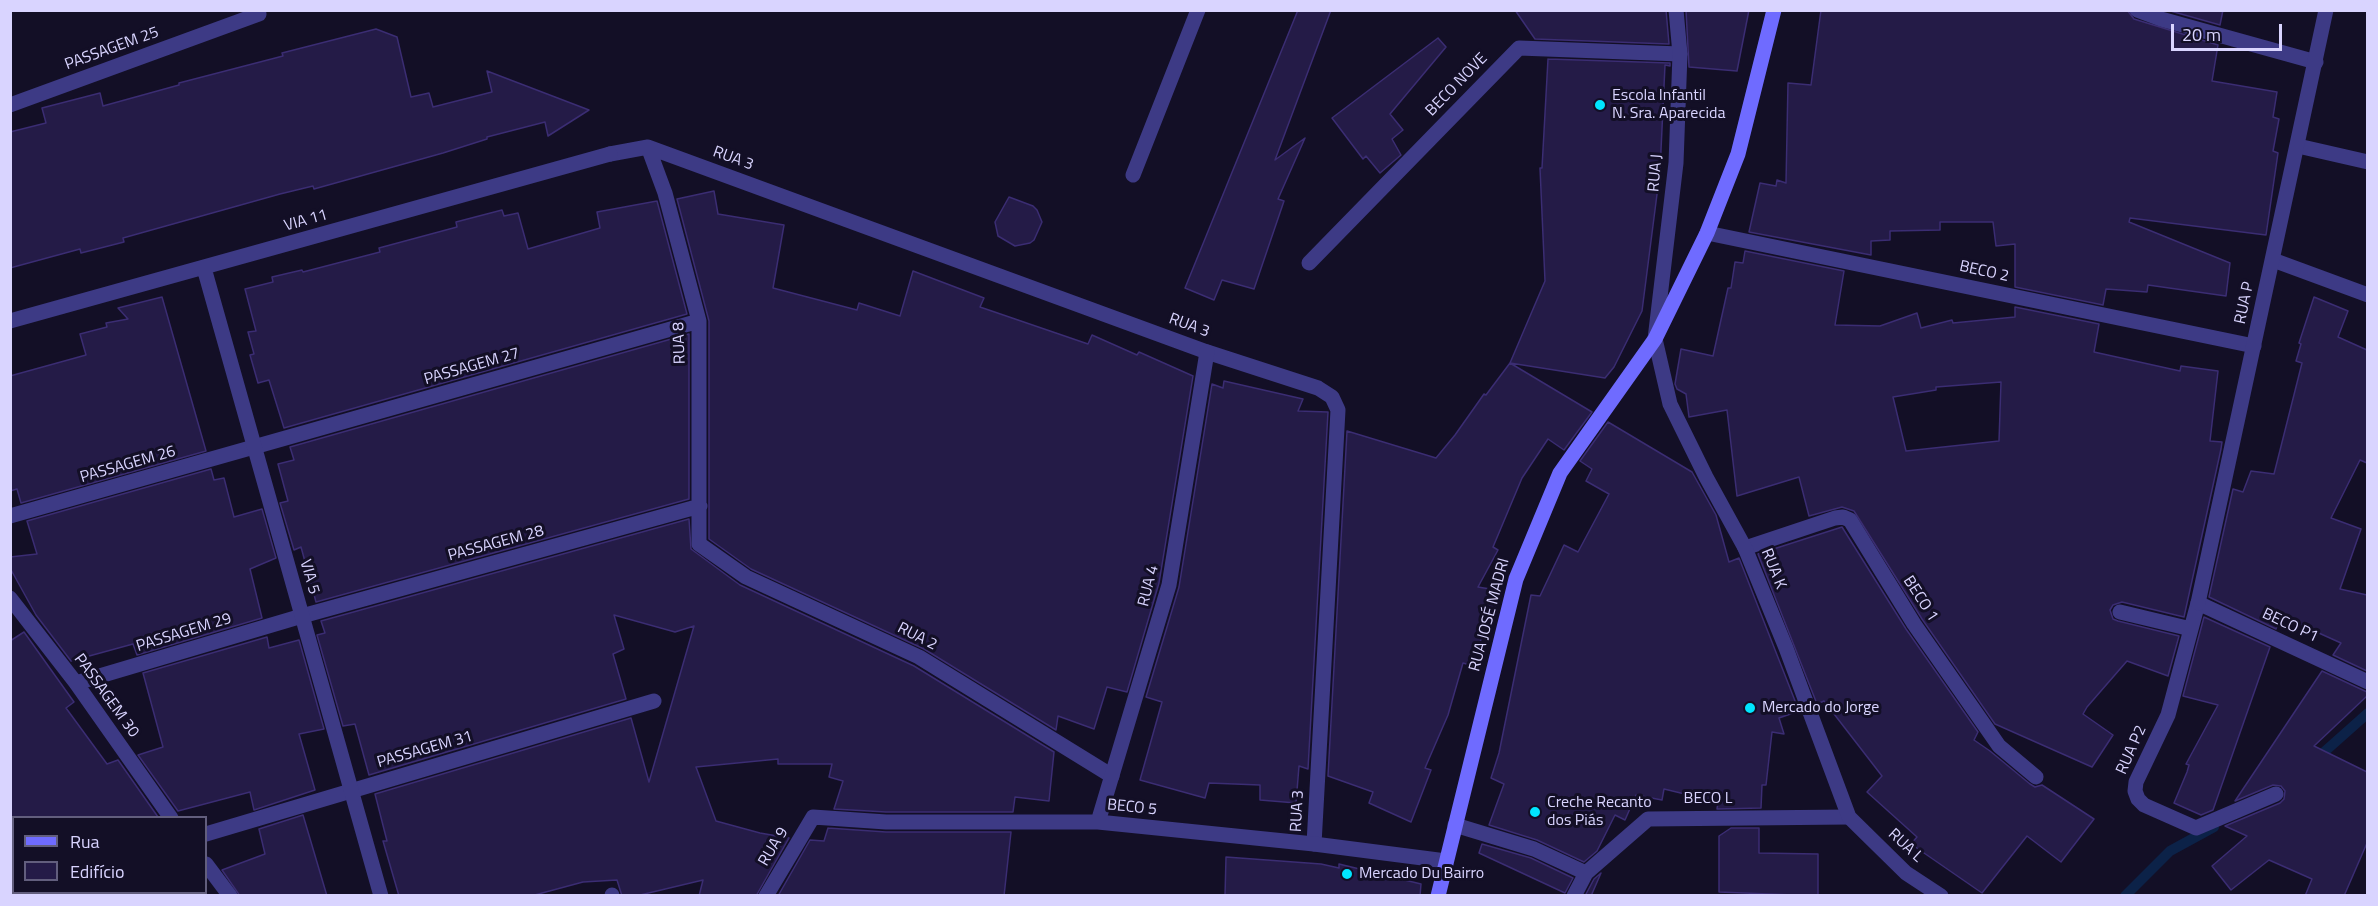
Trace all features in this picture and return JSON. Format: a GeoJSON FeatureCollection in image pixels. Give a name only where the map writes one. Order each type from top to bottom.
{"type":"FeatureCollection","features":[{"type":"Feature","properties":{"kind":"street"},"geometry":{"type":"LineString","coordinates":[[1132,175],[1198,10]]}},
{"type":"Feature","properties":{"kind":"street","name":"RUA J"},"geometry":{"type":"LineString","coordinates":[[1655,339],[1676,163],[1680,54],[1676,10]]}},
{"type":"Feature","properties":{"kind":"street","name":"RUA JOSÉ MADRI"},"geometry":{"type":"LineString","coordinates":[[1438,896],[1520,568],[1560,473],[1655,339],[1707,233],[1738,154],[1774,10]]}},
{"type":"Feature","properties":{"kind":"street"},"geometry":{"type":"LineString","coordinates":[[2137,10],[2161,19],[2316,62]]}},
{"type":"Feature","properties":{"kind":"street","name":"RUA P"},"geometry":{"type":"LineString","coordinates":[[2198,603],[2326,10]]}},
{"type":"Feature","properties":{"kind":"street","name":"PASSAGEM 25"},"geometry":{"type":"LineString","coordinates":[[10,105],[260,14]]}},
{"type":"Feature","properties":{"kind":"street","name":"BECO NOVE"},"geometry":{"type":"LineString","coordinates":[[1309,263],[1519,48],[1680,54]]}},
{"type":"Feature","properties":{"kind":"street"},"geometry":{"type":"LineString","coordinates":[[2298,146],[2367,162]]}},
{"type":"Feature","properties":{"kind":"street","name":"VIA 11"},"geometry":{"type":"LineString","coordinates":[[10,321],[610,154],[648,147]]}},
{"type":"Feature","properties":{"kind":"street","name":"RUA 8"},"geometry":{"type":"LineString","coordinates":[[648,147],[665,193],[699,321],[699,544]]}},
{"type":"Feature","properties":{"kind":"street","name":"RUA 3"},"geometry":{"type":"LineString","coordinates":[[648,147],[1207,352],[1318,388],[1332,397],[1338,410],[1314,844]]}},
{"type":"Feature","properties":{"kind":"street","name":"BECO 2"},"geometry":{"type":"LineString","coordinates":[[1707,233],[2254,346]]}},
{"type":"Feature","properties":{"kind":"street"},"geometry":{"type":"LineString","coordinates":[[2273,260],[2367,295]]}},
{"type":"Feature","properties":{"kind":"street","name":"VIA 5"},"geometry":{"type":"LineString","coordinates":[[204,268],[381,896]]}},
{"type":"Feature","properties":{"kind":"street","name":"PASSAGEM 27"},"geometry":{"type":"LineString","coordinates":[[254,448],[699,321]]}},
{"type":"Feature","properties":{"kind":"street","name":"RUA K"},"geometry":{"type":"LineString","coordinates":[[1655,339],[1670,404],[1745,548],[1786,648],[1850,817]]}},
{"type":"Feature","properties":{"kind":"street","name":"RUA 4"},"geometry":{"type":"LineString","coordinates":[[1098,822],[1169,585],[1207,352]]}},
{"type":"Feature","properties":{"kind":"street","name":"PASSAGEM 26"},"geometry":{"type":"LineString","coordinates":[[10,516],[254,448]]}},
{"type":"Feature","properties":{"kind":"street","name":"PASSAGEM 28"},"geometry":{"type":"LineString","coordinates":[[302,616],[700,506]]}},
{"type":"Feature","properties":{"kind":"street","name":"BECO 1"},"geometry":{"type":"LineString","coordinates":[[1745,548],[1835,518],[1843,517],[1850,520],[1914,624],[1999,746],[2036,777]]}},
{"type":"Feature","properties":{"kind":"street","name":"RUA 2"},"geometry":{"type":"LineString","coordinates":[[699,544],[746,577],[920,657],[1112,776]]}},
{"type":"Feature","properties":{"kind":"street","name":"PASSAGEM 30"},"geometry":{"type":"LineString","coordinates":[[10,598],[76,683],[170,816]]}},
{"type":"Feature","properties":{"kind":"street","name":"RUA P2"},"geometry":{"type":"LineString","coordinates":[[2198,603],[2168,715],[2136,782],[2135,791],[2138,799],[2144,805],[2196,828],[2276,794]]}},
{"type":"Feature","properties":{"kind":"street","name":"BECO P1"},"geometry":{"type":"LineString","coordinates":[[2198,603],[2367,682]]}},
{"type":"Feature","properties":{"kind":"street"},"geometry":{"type":"LineString","coordinates":[[2120,612],[2192,629]]}},
{"type":"Feature","properties":{"kind":"street","name":"PASSAGEM 29"},"geometry":{"type":"LineString","coordinates":[[76,683],[302,616]]}},
{"type":"Feature","properties":{"kind":"street","name":"PASSAGEM 31"},"geometry":{"type":"LineString","coordinates":[[207,834],[654,701]]}},
{"type":"Feature","properties":{"kind":"street","name":"BECO 5"},"geometry":{"type":"LineString","coordinates":[[813,817],[886,822],[1098,822],[1314,844],[1446,861]]}},
{"type":"Feature","properties":{"kind":"street","name":"RUA 9"},"geometry":{"type":"LineString","coordinates":[[766,896],[813,817]]}},
{"type":"Feature","properties":{"kind":"street","name":"BECO L"},"geometry":{"type":"LineString","coordinates":[[1574,896],[1586,873],[1644,822],[1654,818],[1850,817]]}},
{"type":"Feature","properties":{"kind":"street","name":"RUA L"},"geometry":{"type":"LineString","coordinates":[[1850,817],[1906,873],[1941,896]]}},
{"type":"Feature","properties":{"kind":"street"},"geometry":{"type":"LineString","coordinates":[[1455,825],[1534,849],[1586,873]]}},
{"type":"Feature","properties":{"kind":"street"},"geometry":{"type":"LineString","coordinates":[[207,865],[230,896]]}},
{"type":"Feature","properties":{"kind":"building"},"geometry":{"type":"Polygon","coordinates":[[[1298,10],[1331,10],[1275,160],[1305,138],[1278,199],[1284,201],[1254,289],[1222,280],[1214,300],[1185,288],[1298,10]]]}},
{"type":"Feature","properties":{"kind":"building"},"geometry":{"type":"Polygon","coordinates":[[[1515,10],[1666,10],[1669,44],[1535,39],[1515,10]]]}},
{"type":"Feature","properties":{"kind":"building"},"geometry":{"type":"Polygon","coordinates":[[[1686,10],[1749,10],[1737,71],[1689,67],[1686,10]]]}},
{"type":"Feature","properties":{"kind":"building"},"geometry":{"type":"Polygon","coordinates":[[[1821,10],[2127,10],[2134,19],[2218,45],[2212,81],[2277,92],[2273,117],[2279,119],[2273,151],[2278,153],[2266,235],[2130,218],[2129,222],[2230,263],[2226,296],[2148,285],[2147,292],[2106,289],[2103,305],[2015,287],[2015,244],[1996,246],[1993,222],[1940,222],[1940,230],[1890,231],[1890,240],[1871,241],[1871,255],[1749,232],[1760,183],[1776,186],[1777,180],[1786,183],[1788,83],[1811,85],[1821,10]]]}},
{"type":"Feature","properties":{"kind":"building"},"geometry":{"type":"Polygon","coordinates":[[[2167,10],[2223,10],[2220,25],[2167,10]]]}},
{"type":"Feature","properties":{"kind":"building"},"geometry":{"type":"Polygon","coordinates":[[[376,29],[397,37],[411,97],[429,93],[433,107],[492,92],[487,71],[589,110],[548,136],[545,122],[314,189],[313,186],[280,194],[123,238],[124,242],[81,253],[80,249],[10,268],[10,132],[46,123],[42,108],[100,93],[103,106],[179,85],[179,83],[283,56],[282,53],[376,29]]]}},
{"type":"Feature","properties":{"kind":"building"},"geometry":{"type":"Polygon","coordinates":[[[1438,38],[1446,47],[1390,114],[1403,130],[1392,139],[1401,155],[1380,173],[1366,156],[1363,159],[1332,118],[1438,38]]]}},
{"type":"Feature","properties":{"kind":"building"},"geometry":{"type":"Polygon","coordinates":[[[1548,59],[1670,63],[1670,66],[1665,65],[1660,171],[1642,311],[1614,367],[1605,378],[1510,363],[1545,281],[1540,168],[1542,168],[1548,59]]]}},
{"type":"Feature","properties":{"kind":"building"},"geometry":{"type":"Polygon","coordinates":[[[714,191],[718,214],[784,225],[773,288],[857,310],[859,303],[900,316],[913,271],[984,298],[980,307],[1088,344],[1092,335],[1137,355],[1139,352],[1193,376],[1159,583],[1127,692],[1107,687],[1094,729],[1058,716],[1056,730],[924,649],[751,569],[709,539],[709,321],[677,199],[714,191]]]}},
{"type":"Feature","properties":{"kind":"building"},"geometry":{"type":"Polygon","coordinates":[[[1009,197],[1033,206],[1037,210],[1042,222],[1034,240],[1030,243],[1015,246],[998,236],[995,222],[1009,197]]]}},
{"type":"Feature","properties":{"kind":"building"},"geometry":{"type":"Polygon","coordinates":[[[657,201],[687,314],[284,428],[269,380],[258,383],[250,355],[254,354],[248,332],[256,331],[245,289],[273,282],[272,277],[302,270],[303,272],[380,252],[379,248],[457,227],[456,222],[502,210],[504,216],[518,213],[528,249],[600,228],[597,212],[657,201]]]}},
{"type":"Feature","properties":{"kind":"building"},"geometry":{"type":"Polygon","coordinates":[[[1745,251],[1844,271],[1835,325],[1880,326],[1917,313],[1921,328],[1952,320],[1953,323],[2015,317],[2015,307],[2099,324],[2094,352],[2180,371],[2181,366],[2218,371],[2210,441],[2222,442],[2184,617],[2122,602],[2113,605],[2110,610],[2113,619],[2118,621],[2179,636],[2168,676],[2127,661],[2087,707],[2083,714],[2113,735],[2092,767],[1995,724],[1922,619],[1854,511],[1842,507],[1809,516],[1799,477],[1737,496],[1727,410],[1689,417],[1686,394],[1677,389],[1675,384],[1681,349],[1713,356],[1728,288],[1731,288],[1735,262],[1743,263],[1745,251]],[[2001,382],[1936,387],[1936,390],[1893,397],[1906,451],[1999,441],[2001,382]]]}},
{"type":"Feature","properties":{"kind":"building"},"geometry":{"type":"Polygon","coordinates":[[[162,297],[206,451],[21,503],[17,489],[10,491],[10,376],[86,355],[80,334],[107,327],[106,323],[128,319],[118,308],[162,297]]]}},
{"type":"Feature","properties":{"kind":"building"},"geometry":{"type":"Polygon","coordinates":[[[2314,297],[2348,311],[2338,337],[2367,350],[2367,463],[2360,460],[2331,518],[2361,529],[2340,589],[2367,595],[2367,671],[2333,655],[2341,643],[2281,616],[2276,629],[2209,597],[2233,489],[2243,492],[2251,471],[2274,474],[2302,363],[2296,361],[2301,344],[2299,343],[2314,297]]]}},
{"type":"Feature","properties":{"kind":"building"},"geometry":{"type":"Polygon","coordinates":[[[689,334],[689,499],[316,602],[301,547],[294,550],[280,503],[288,501],[278,464],[294,460],[290,447],[689,334]]]}},
{"type":"Feature","properties":{"kind":"building"},"geometry":{"type":"Polygon","coordinates":[[[1510,363],[1592,412],[1564,450],[1548,439],[1522,478],[1493,547],[1498,550],[1478,587],[1502,591],[1470,665],[1463,663],[1448,715],[1425,768],[1431,770],[1411,822],[1369,803],[1373,792],[1328,776],[1347,431],[1436,458],[1510,363]]]}},
{"type":"Feature","properties":{"kind":"building"},"geometry":{"type":"Polygon","coordinates":[[[1224,381],[1303,399],[1298,411],[1328,412],[1308,769],[1299,766],[1296,803],[1260,800],[1260,785],[1209,783],[1205,798],[1140,780],[1162,702],[1146,697],[1179,587],[1212,384],[1223,388],[1224,381]]]}},
{"type":"Feature","properties":{"kind":"building"},"geometry":{"type":"Polygon","coordinates":[[[1608,422],[1692,472],[1716,515],[1729,562],[1739,558],[1799,711],[1779,718],[1784,734],[1772,732],[1766,785],[1762,785],[1761,808],[1717,809],[1718,802],[1664,789],[1662,800],[1636,795],[1625,820],[1615,815],[1597,851],[1584,862],[1537,840],[1489,825],[1504,784],[1491,778],[1499,753],[1531,595],[1540,596],[1564,545],[1578,552],[1609,494],[1586,481],[1592,469],[1580,461],[1608,422]]]}},
{"type":"Feature","properties":{"kind":"building"},"geometry":{"type":"Polygon","coordinates":[[[211,469],[214,480],[224,478],[234,517],[262,509],[276,558],[250,569],[262,618],[137,655],[133,644],[71,661],[36,615],[10,568],[10,557],[37,554],[27,521],[211,469]]]}},
{"type":"Feature","properties":{"kind":"building"},"geometry":{"type":"Polygon","coordinates":[[[689,519],[691,549],[740,585],[914,666],[1054,752],[1049,801],[1015,797],[1013,812],[886,812],[834,809],[843,781],[829,777],[832,764],[778,764],[778,759],[696,767],[716,821],[789,838],[756,896],[699,896],[703,880],[636,896],[622,896],[617,880],[583,882],[531,896],[399,896],[383,841],[387,841],[375,794],[631,718],[649,782],[694,626],[675,632],[614,615],[624,649],[613,654],[626,699],[369,775],[355,724],[343,726],[317,635],[325,633],[321,621],[689,519]]]}},
{"type":"Feature","properties":{"kind":"building"},"geometry":{"type":"Polygon","coordinates":[[[1842,527],[1906,629],[1978,732],[1974,740],[2030,784],[2035,787],[2042,785],[2094,819],[2061,862],[2027,836],[1982,893],[1911,844],[1917,837],[1867,792],[1882,776],[1824,701],[1817,704],[1758,554],[1842,527]]]}},
{"type":"Feature","properties":{"kind":"building"},"geometry":{"type":"Polygon","coordinates":[[[2204,617],[2270,647],[2213,810],[2201,815],[2174,803],[2187,772],[2189,765],[2186,764],[2218,705],[2183,696],[2204,617]]]}},
{"type":"Feature","properties":{"kind":"building"},"geometry":{"type":"Polygon","coordinates":[[[24,632],[74,702],[66,708],[107,764],[118,760],[157,816],[12,816],[10,818],[10,641],[24,632]]]}},
{"type":"Feature","properties":{"kind":"building"},"geometry":{"type":"Polygon","coordinates":[[[267,637],[269,648],[299,640],[324,729],[299,734],[315,790],[254,810],[250,792],[178,811],[138,755],[163,747],[143,673],[267,637]]]}},
{"type":"Feature","properties":{"kind":"building"},"geometry":{"type":"Polygon","coordinates":[[[2322,671],[2367,692],[2367,696],[2314,746],[2367,772],[2367,843],[2344,896],[2305,896],[2312,879],[2269,860],[2231,890],[2212,866],[2247,836],[2225,826],[2280,803],[2284,799],[2285,791],[2281,786],[2273,785],[2235,801],[2322,671]]]}},
{"type":"Feature","properties":{"kind":"building"},"geometry":{"type":"Polygon","coordinates":[[[303,815],[327,896],[240,896],[222,870],[265,854],[259,829],[303,815]]]}},
{"type":"Feature","properties":{"kind":"building"},"geometry":{"type":"Polygon","coordinates":[[[828,828],[886,832],[1011,832],[1004,896],[778,896],[810,840],[824,841],[828,828]]]}},
{"type":"Feature","properties":{"kind":"building"},"geometry":{"type":"Polygon","coordinates":[[[1731,828],[1759,828],[1759,853],[1818,854],[1818,896],[1719,892],[1719,836],[1731,828]]]}},
{"type":"Feature","properties":{"kind":"building"},"geometry":{"type":"Polygon","coordinates":[[[1482,844],[1531,858],[1573,878],[1565,893],[1479,853],[1482,844]]]}},
{"type":"Feature","properties":{"kind":"building"},"geometry":{"type":"Polygon","coordinates":[[[1226,857],[1321,864],[1339,868],[1339,864],[1421,884],[1420,896],[1225,896],[1226,857]]]}},
{"type":"Feature","properties":{"kind":"building"},"geometry":{"type":"Polygon","coordinates":[[[1601,873],[1591,896],[1585,896],[1594,879],[1601,873]]]}},
{"type":"Feature","properties":{"kind":"waterway"},"geometry":{"type":"LineString","coordinates":[[2314,761],[2368,713]]}},
{"type":"Feature","properties":{"kind":"waterway"},"geometry":{"type":"LineString","coordinates":[[2125,896],[2170,851],[2214,827]]}},
{"type":"Feature","properties":{"kind":"place","name":"Escola Infantil N. Sra. Aparecida"},"geometry":{"type":"Point","coordinates":[1600,105]}},
{"type":"Feature","properties":{"kind":"place","name":"Mercado do Jorge"},"geometry":{"type":"Point","coordinates":[1750,708]}},
{"type":"Feature","properties":{"kind":"place","name":"Creche Recanto dos Piás"},"geometry":{"type":"Point","coordinates":[1535,812]}},
{"type":"Feature","properties":{"kind":"place","name":"Mercado Du Bairro"},"geometry":{"type":"Point","coordinates":[1347,874]}}]}
